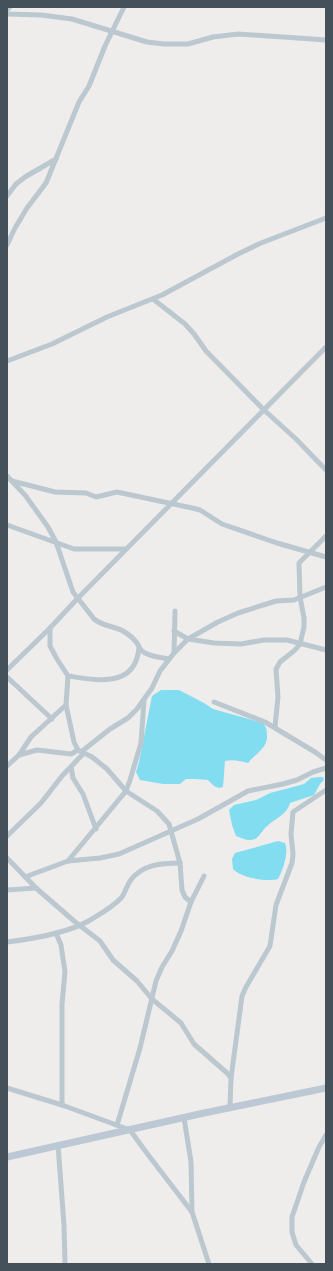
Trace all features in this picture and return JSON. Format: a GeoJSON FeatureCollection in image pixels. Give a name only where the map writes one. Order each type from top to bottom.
{"type":"FeatureCollection","features":[{"type":"Feature","properties":{"kind":"main road"},"geometry":{"type":"LineString","coordinates":[[7,1157],[230,1107],[326,1088]]}},
{"type":"Feature","properties":{"kind":"street"},"geometry":{"type":"LineString","coordinates":[[7,10],[10,7]]}},
{"type":"Feature","properties":{"kind":"street"},"geometry":{"type":"LineString","coordinates":[[7,245],[27,208],[46,183],[79,102],[89,86],[124,7]]}},
{"type":"Feature","properties":{"kind":"street"},"geometry":{"type":"LineString","coordinates":[[7,14],[41,15],[72,19],[147,42],[164,44],[188,44],[213,37],[238,34],[326,40]]}},
{"type":"Feature","properties":{"kind":"street"},"geometry":{"type":"LineString","coordinates":[[7,196],[16,184],[25,177],[56,159]]}},
{"type":"Feature","properties":{"kind":"street"},"geometry":{"type":"LineString","coordinates":[[7,361],[52,344],[107,318],[153,299],[238,254],[326,218]]}},
{"type":"Feature","properties":{"kind":"street"},"geometry":{"type":"LineString","coordinates":[[153,299],[185,324],[206,351],[326,470]]}},
{"type":"Feature","properties":{"kind":"street"},"geometry":{"type":"LineString","coordinates":[[7,670],[326,347]]}},
{"type":"Feature","properties":{"kind":"street"},"geometry":{"type":"LineString","coordinates":[[7,476],[39,512],[56,542],[67,572],[70,586],[94,619],[98,622],[115,627],[123,632],[137,643],[139,648],[147,654],[169,659]]}},
{"type":"Feature","properties":{"kind":"street"},"geometry":{"type":"LineString","coordinates":[[12,481],[55,492],[86,493],[96,497],[117,492],[200,510],[222,524],[277,543],[326,556]]}},
{"type":"Feature","properties":{"kind":"street"},"geometry":{"type":"LineString","coordinates":[[7,525],[74,548],[126,549]]}},
{"type":"Feature","properties":{"kind":"street"},"geometry":{"type":"LineString","coordinates":[[275,727],[278,697],[276,669],[280,662],[300,644],[304,623],[300,597],[299,563],[326,536]]}},
{"type":"Feature","properties":{"kind":"street"},"geometry":{"type":"LineString","coordinates":[[7,836],[41,803],[57,782],[71,768],[81,752],[110,729],[128,718],[144,700],[152,688],[160,671],[169,659],[188,639],[213,625],[238,614],[268,603],[294,600],[326,587]]}},
{"type":"Feature","properties":{"kind":"street"},"geometry":{"type":"LineString","coordinates":[[174,653],[175,611]]}},
{"type":"Feature","properties":{"kind":"street"},"geometry":{"type":"LineString","coordinates":[[50,628],[50,646],[68,676],[66,705],[72,736],[81,752]]}},
{"type":"Feature","properties":{"kind":"street"},"geometry":{"type":"LineString","coordinates":[[174,631],[188,639],[225,644],[287,640],[326,650]]}},
{"type":"Feature","properties":{"kind":"street"},"geometry":{"type":"LineString","coordinates":[[68,676],[112,680],[128,671],[133,666],[139,648]]}},
{"type":"Feature","properties":{"kind":"street"},"geometry":{"type":"LineString","coordinates":[[7,677],[52,719]]}},
{"type":"Feature","properties":{"kind":"street"},"geometry":{"type":"LineString","coordinates":[[68,861],[126,791],[140,748],[144,700]]}},
{"type":"Feature","properties":{"kind":"street"},"geometry":{"type":"LineString","coordinates":[[214,702],[275,727],[326,760]]}},
{"type":"Feature","properties":{"kind":"street"},"geometry":{"type":"LineString","coordinates":[[7,766],[19,755],[31,737],[66,705]]}},
{"type":"Feature","properties":{"kind":"street"},"geometry":{"type":"LineString","coordinates":[[19,755],[36,750],[71,754],[81,752],[92,757],[107,769],[126,791],[157,811],[169,824],[180,863],[182,890],[191,902]]}},
{"type":"Feature","properties":{"kind":"street"},"geometry":{"type":"LineString","coordinates":[[71,768],[73,778],[83,794],[96,829]]}},
{"type":"Feature","properties":{"kind":"street"},"geometry":{"type":"LineString","coordinates":[[25,877],[68,861],[100,858],[119,854],[198,819],[248,790],[290,782],[326,768]]}},
{"type":"Feature","properties":{"kind":"street"},"geometry":{"type":"LineString","coordinates":[[230,1107],[231,1078],[242,996],[270,946],[276,905],[292,863],[293,854],[291,834],[293,812],[326,790]]}},
{"type":"Feature","properties":{"kind":"street"},"geometry":{"type":"LineString","coordinates":[[7,858],[36,888],[100,941],[113,960],[137,981],[152,999],[181,1023],[194,1044],[222,1068],[231,1078]]}},
{"type":"Feature","properties":{"kind":"street"},"geometry":{"type":"LineString","coordinates":[[7,942],[56,933],[79,925],[118,901],[123,895],[130,881],[142,870],[160,864],[180,863]]}},
{"type":"Feature","properties":{"kind":"street"},"geometry":{"type":"LineString","coordinates":[[117,1125],[140,1048],[156,981],[162,967],[172,951],[191,902],[204,876]]}},
{"type":"Feature","properties":{"kind":"street"},"geometry":{"type":"LineString","coordinates":[[7,890],[36,888]]}},
{"type":"Feature","properties":{"kind":"street"},"geometry":{"type":"LineString","coordinates":[[56,933],[61,945],[65,972],[62,1004],[62,1105]]}},
{"type":"Feature","properties":{"kind":"street"},"geometry":{"type":"LineString","coordinates":[[7,1088],[62,1105],[130,1130],[192,1212]]}},
{"type":"Feature","properties":{"kind":"street"},"geometry":{"type":"LineString","coordinates":[[184,1118],[191,1162],[192,1212],[209,1264]]}},
{"type":"Feature","properties":{"kind":"street"},"geometry":{"type":"LineString","coordinates":[[312,1264],[296,1245],[292,1232],[292,1217],[304,1182],[319,1147],[326,1135]]}},
{"type":"Feature","properties":{"kind":"street"},"geometry":{"type":"LineString","coordinates":[[58,1145],[64,1225],[65,1264]]}},
{"type":"Feature","properties":{"kind":"water"},"geometry":{"type":"Polygon","coordinates":[[[161,690],[179,690],[213,709],[263,723],[267,731],[267,740],[264,747],[248,763],[234,760],[225,761],[223,787],[219,788],[214,786],[208,780],[186,779],[180,784],[163,784],[140,780],[136,772],[152,696],[161,690]]]}},
{"type":"Feature","properties":{"kind":"water"},"geometry":{"type":"Polygon","coordinates":[[[323,777],[324,780],[314,795],[290,803],[286,811],[266,827],[256,838],[247,840],[236,836],[229,810],[234,805],[256,800],[270,793],[304,784],[311,778],[323,777]]]}},
{"type":"Feature","properties":{"kind":"water"},"geometry":{"type":"Polygon","coordinates":[[[278,841],[285,843],[286,856],[278,879],[267,880],[248,877],[233,869],[232,859],[235,853],[278,841]]]}}]}
